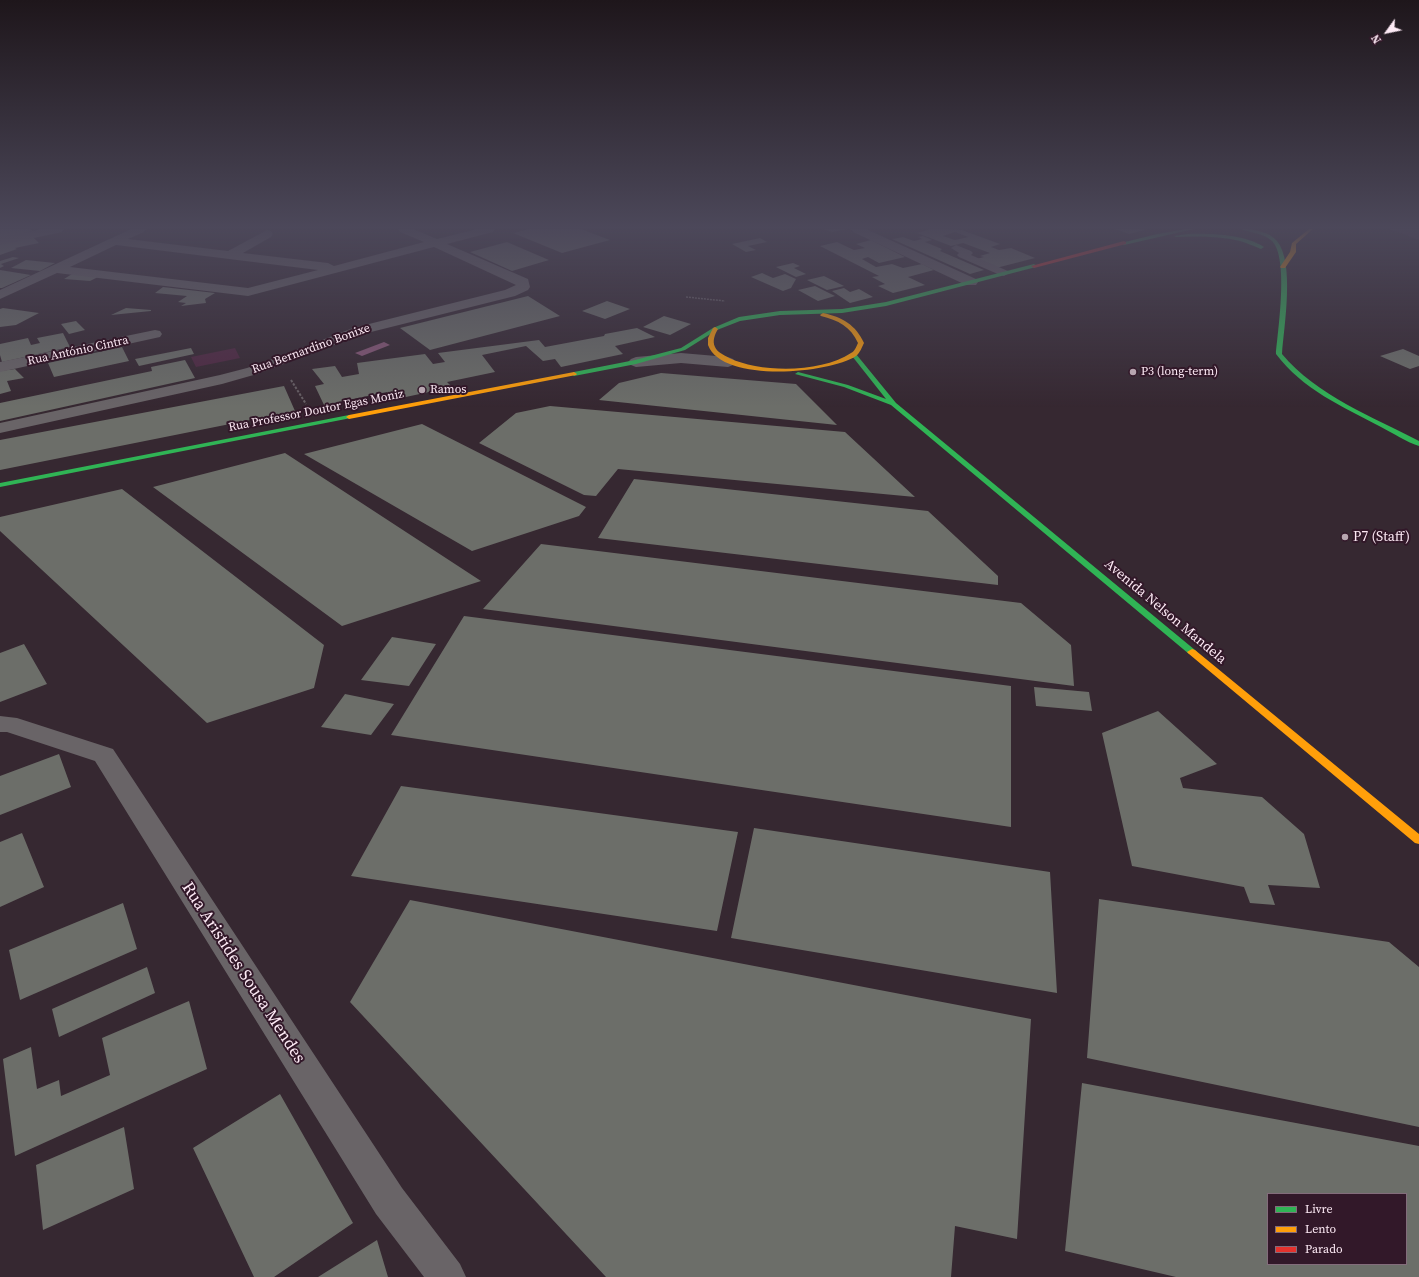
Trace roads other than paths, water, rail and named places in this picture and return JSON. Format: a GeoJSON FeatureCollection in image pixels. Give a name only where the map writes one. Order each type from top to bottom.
{"type":"FeatureCollection","features":[{"type":"Feature","properties":{"kind":"street"},"geometry":{"type":"LineString","coordinates":[[0,295],[13,289]]}},
{"type":"Feature","properties":{"kind":"street"},"geometry":{"type":"LineString","coordinates":[[219,289],[248,292],[261,289]]}},
{"type":"Feature","properties":{"kind":"street","name":"Rua Bernardino Bonixe"},"geometry":{"type":"LineString","coordinates":[[0,428],[222,379],[262,368],[358,331],[510,293],[520,289]]}},
{"type":"Feature","properties":{"kind":"street"},"geometry":{"type":"LineString","coordinates":[[808,312],[842,311],[886,304],[946,289]]}},
{"type":"Feature","properties":{"kind":"street"},"geometry":{"type":"LineString","coordinates":[[1282,289],[1279,354],[1286,365],[1298,377],[1315,388],[1419,444]]}},
{"type":"Feature","properties":{"kind":"street"},"geometry":{"type":"LineString","coordinates":[[871,318],[886,304]]}},
{"type":"Feature","properties":{"kind":"street"},"geometry":{"type":"LineString","coordinates":[[636,362],[681,358],[728,362],[757,369],[778,370],[818,366],[854,355],[861,343],[861,332],[850,324],[829,316],[808,312]]}},
{"type":"Feature","properties":{"kind":"street","name":"Rua Professor Doutor Egas Moniz"},"geometry":{"type":"LineString","coordinates":[[0,485],[636,362],[684,348],[715,329],[739,319],[759,315],[808,312]]}},
{"type":"Feature","properties":{"kind":"street"},"geometry":{"type":"LineString","coordinates":[[715,329],[710,344],[714,351],[728,362]]}},
{"type":"Feature","properties":{"kind":"street","name":"Rua António Cintra"},"geometry":{"type":"LineString","coordinates":[[0,367],[156,334]]}},
{"type":"Feature","properties":{"kind":"street"},"geometry":{"type":"LineString","coordinates":[[854,355],[894,404]]}},
{"type":"Feature","properties":{"kind":"street"},"geometry":{"type":"LineString","coordinates":[[778,370],[826,380],[863,390],[894,404]]}},
{"type":"Feature","properties":{"kind":"street","name":"Avenida Nelson Mandela"},"geometry":{"type":"LineString","coordinates":[[894,404],[1419,840]]}},
{"type":"Feature","properties":{"kind":"street","name":"Rua Aristides Sousa Mendes"},"geometry":{"type":"LineString","coordinates":[[0,724],[8,724],[104,755],[389,1201],[447,1277]]}},
{"type":"Feature","properties":{"kind":"place","name":"P3 (long-term)"},"geometry":{"type":"Point","coordinates":[1133,372]}},
{"type":"Feature","properties":{"kind":"place","name":"Ramos"},"geometry":{"type":"Point","coordinates":[422,390]}},
{"type":"Feature","properties":{"kind":"place","name":"P7 (Staff)"},"geometry":{"type":"Point","coordinates":[1345,537]}}]}
